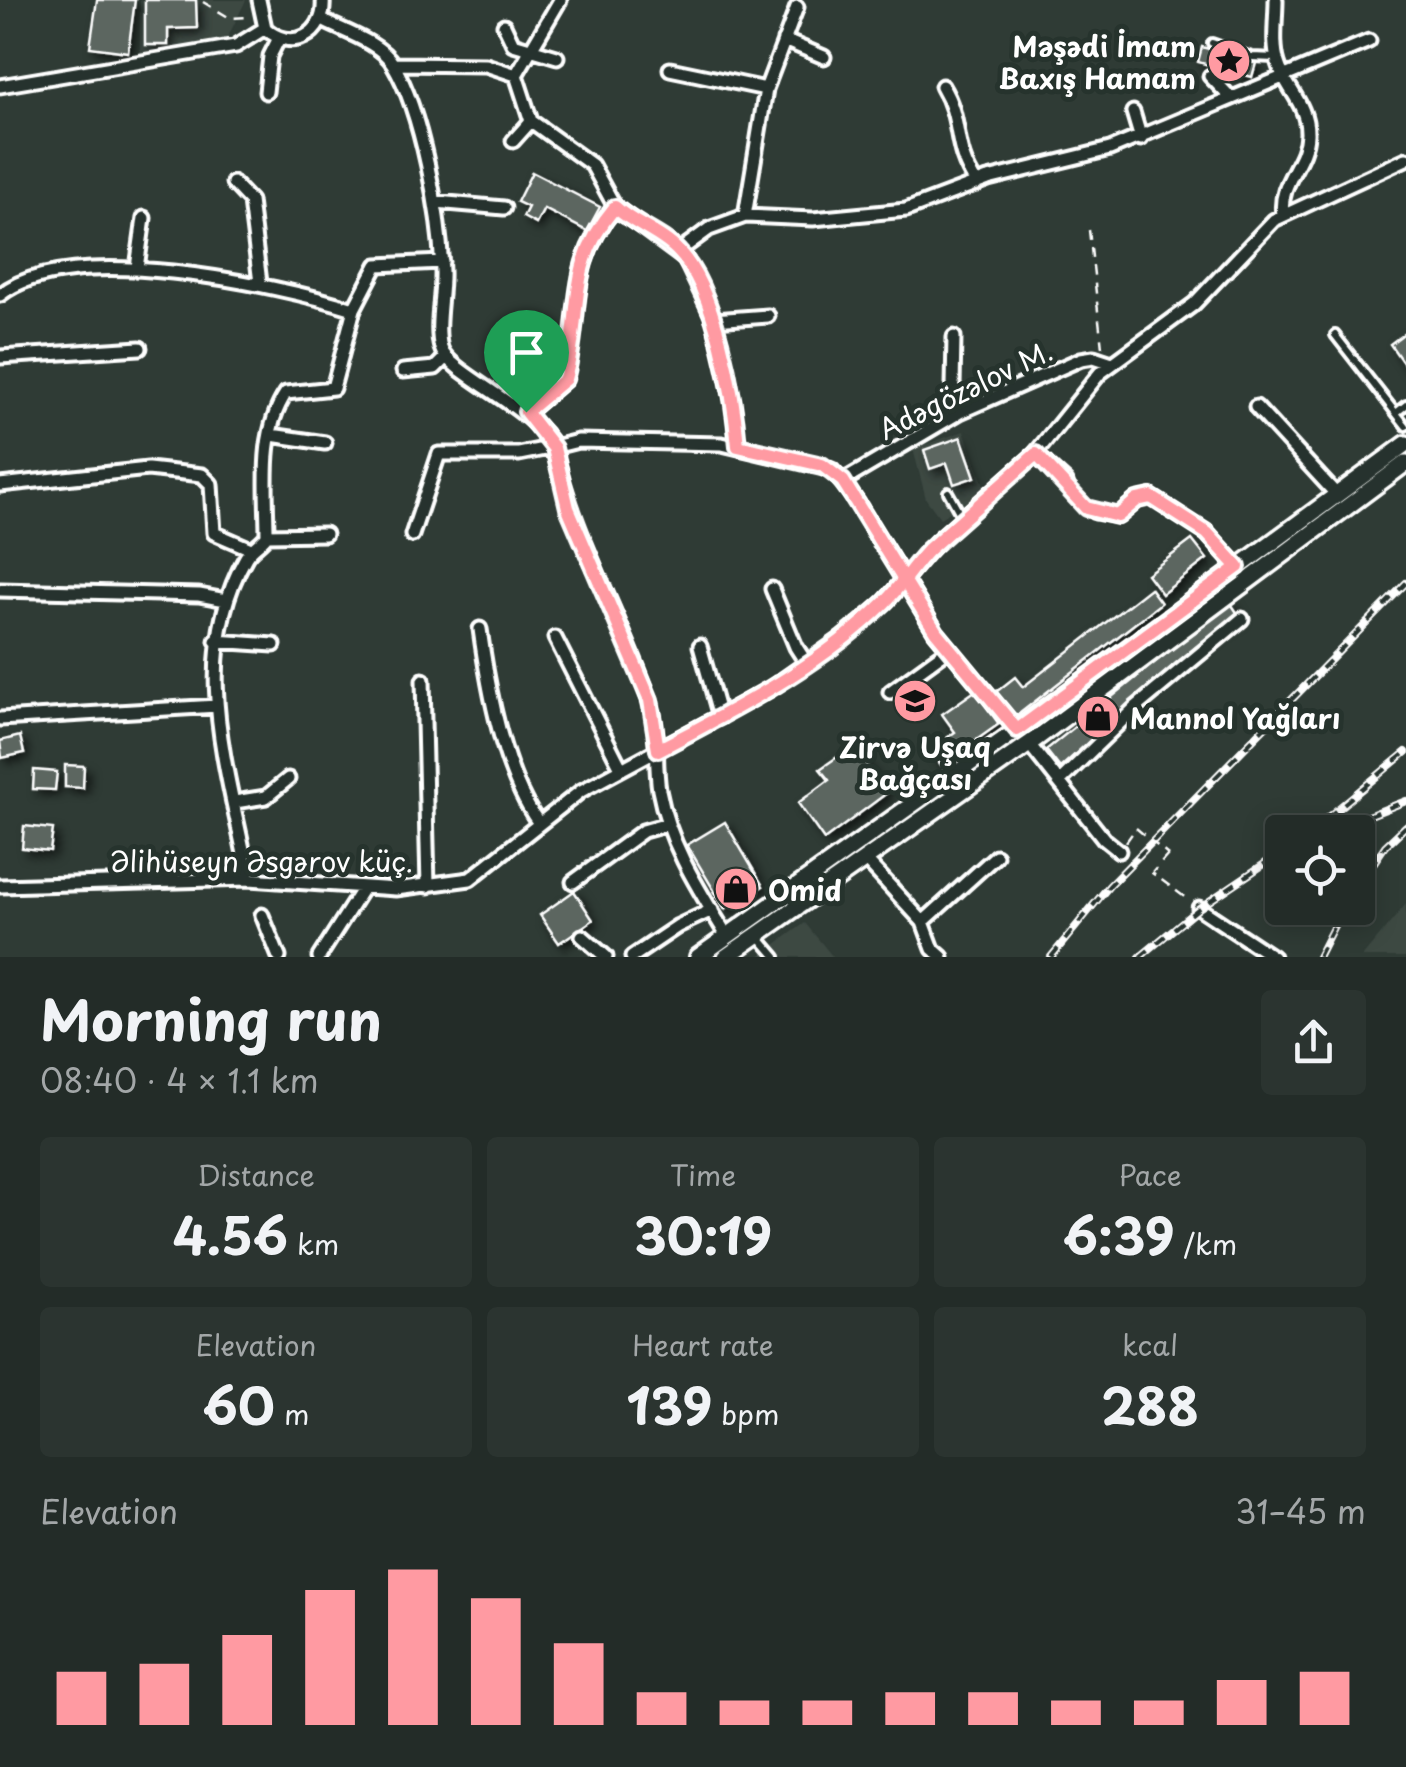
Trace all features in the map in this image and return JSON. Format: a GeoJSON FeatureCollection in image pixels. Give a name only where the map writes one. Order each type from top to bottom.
{"type":"FeatureCollection","features":[{"type":"Feature","properties":{"kind":"main road"},"geometry":{"type":"LineString","coordinates":[[730,947],[1406,444]]}},
{"type":"Feature","properties":{"kind":"main road"},"geometry":{"type":"LineString","coordinates":[[698,957],[757,935],[1029,744],[1406,463]]}},
{"type":"Feature","properties":{"kind":"street"},"geometry":{"type":"LineString","coordinates":[[259,6],[265,28],[279,38],[304,38],[322,20],[323,0]]}},
{"type":"Feature","properties":{"kind":"street"},"geometry":{"type":"LineString","coordinates":[[560,0],[528,48],[516,75],[531,121],[592,165],[615,207],[679,251],[714,320],[733,403],[738,446]]}},
{"type":"Feature","properties":{"kind":"street"},"geometry":{"type":"LineString","coordinates":[[1276,0],[1276,58],[1300,102],[1308,128],[1304,152],[1283,193],[1284,214]]}},
{"type":"Feature","properties":{"kind":"street"},"geometry":{"type":"LineString","coordinates":[[745,216],[766,89],[797,6]]}},
{"type":"Feature","properties":{"kind":"street"},"geometry":{"type":"LineString","coordinates":[[322,20],[373,47],[393,64],[436,202],[442,262],[440,342],[446,358],[526,412],[554,448],[568,508],[650,700],[658,780],[668,824],[730,947]]}},
{"type":"Feature","properties":{"kind":"street"},"geometry":{"type":"LineString","coordinates":[[504,26],[512,44],[557,56]]}},
{"type":"Feature","properties":{"kind":"street"},"geometry":{"type":"LineString","coordinates":[[0,86],[236,46],[265,28]]}},
{"type":"Feature","properties":{"kind":"street"},"geometry":{"type":"LineString","coordinates":[[266,92],[270,56],[279,38]]}},
{"type":"Feature","properties":{"kind":"street"},"geometry":{"type":"LineString","coordinates":[[784,40],[824,57]]}},
{"type":"Feature","properties":{"kind":"street"},"geometry":{"type":"LineString","coordinates":[[679,251],[709,229],[745,216],[813,220],[884,213],[933,203],[977,184],[1140,138],[1369,41]]}},
{"type":"Feature","properties":{"kind":"street"},"geometry":{"type":"LineString","coordinates":[[393,64],[486,65],[516,75]]}},
{"type":"Feature","properties":{"kind":"street"},"geometry":{"type":"LineString","coordinates":[[670,69],[766,89]]}},
{"type":"Feature","properties":{"kind":"street"},"geometry":{"type":"LineString","coordinates":[[1210,76],[1232,98]]}},
{"type":"Feature","properties":{"kind":"street"},"geometry":{"type":"LineString","coordinates":[[942,86],[955,110],[959,154],[977,184]]}},
{"type":"Feature","properties":{"kind":"street"},"geometry":{"type":"LineString","coordinates":[[1132,112],[1140,138]]}},
{"type":"Feature","properties":{"kind":"street"},"geometry":{"type":"LineString","coordinates":[[513,141],[531,121]]}},
{"type":"Feature","properties":{"kind":"street"},"geometry":{"type":"LineString","coordinates":[[1107,361],[1194,304],[1284,214],[1406,159]]}},
{"type":"Feature","properties":{"kind":"street"},"geometry":{"type":"LineString","coordinates":[[233,183],[250,201],[260,282]]}},
{"type":"Feature","properties":{"kind":"street"},"geometry":{"type":"LineString","coordinates":[[436,202],[504,208]]}},
{"type":"Feature","properties":{"kind":"street"},"geometry":{"type":"LineString","coordinates":[[526,412],[565,379],[580,267],[597,229],[615,207]]}},
{"type":"Feature","properties":{"kind":"street"},"geometry":{"type":"LineString","coordinates":[[137,268],[144,218]]}},
{"type":"Feature","properties":{"kind":"street"},"geometry":{"type":"LineString","coordinates":[[267,535],[271,435],[286,392],[333,388],[354,309],[376,265],[442,262]]}},
{"type":"Feature","properties":{"kind":"street"},"geometry":{"type":"LineString","coordinates":[[0,295],[26,279],[137,268],[260,282],[354,309]]}},
{"type":"Feature","properties":{"kind":"street"},"geometry":{"type":"LineString","coordinates":[[714,320],[768,316]]}},
{"type":"Feature","properties":{"kind":"street"},"geometry":{"type":"LineString","coordinates":[[954,337],[953,386],[960,412]]}},
{"type":"Feature","properties":{"kind":"street"},"geometry":{"type":"LineString","coordinates":[[0,356],[140,348]]}},
{"type":"Feature","properties":{"kind":"street"},"geometry":{"type":"LineString","coordinates":[[403,371],[435,368],[446,358]]}},
{"type":"Feature","properties":{"kind":"street","name":"Adəgözəlov M."},"geometry":{"type":"LineString","coordinates":[[843,481],[960,412],[1081,359],[1107,361]]}},
{"type":"Feature","properties":{"kind":"street","name":"Əlihüseyn Əsgərov küç."},"geometry":{"type":"LineString","coordinates":[[0,886],[250,879],[324,881],[363,888],[428,886],[470,878],[538,822],[621,768],[720,717],[808,664],[868,618],[928,550],[1036,454],[1107,361]]}},
{"type":"Feature","properties":{"kind":"street"},"geometry":{"type":"LineString","coordinates":[[1256,407],[1336,494]]}},
{"type":"Feature","properties":{"kind":"street"},"geometry":{"type":"LineString","coordinates":[[271,435],[325,443]]}},
{"type":"Feature","properties":{"kind":"street"},"geometry":{"type":"LineString","coordinates":[[412,535],[439,454],[519,454],[578,442],[738,446],[822,465],[843,481],[949,650],[1017,730]]}},
{"type":"Feature","properties":{"kind":"street"},"geometry":{"type":"LineString","coordinates":[[1036,454],[1066,482]]}},
{"type":"Feature","properties":{"kind":"street"},"geometry":{"type":"LineString","coordinates":[[0,485],[148,469],[202,475],[211,484],[214,532],[252,548]]}},
{"type":"Feature","properties":{"kind":"street"},"geometry":{"type":"LineString","coordinates":[[1095,512],[1118,516],[1137,500],[1151,497],[1207,533],[1238,567]]}},
{"type":"Feature","properties":{"kind":"street"},"geometry":{"type":"LineString","coordinates":[[250,879],[217,706],[216,641],[226,600],[252,548],[267,535],[325,534]]}},
{"type":"Feature","properties":{"kind":"street"},"geometry":{"type":"LineString","coordinates":[[772,589],[796,648],[808,664]]}},
{"type":"Feature","properties":{"kind":"street"},"geometry":{"type":"LineString","coordinates":[[0,590],[199,595],[226,600]]}},
{"type":"Feature","properties":{"kind":"street"},"geometry":{"type":"LineString","coordinates":[[1059,782],[1135,708],[1242,619]]}},
{"type":"Feature","properties":{"kind":"street"},"geometry":{"type":"LineString","coordinates":[[480,629],[494,706],[523,798],[538,822]]}},
{"type":"Feature","properties":{"kind":"street"},"geometry":{"type":"LineString","coordinates":[[555,638],[621,768]]}},
{"type":"Feature","properties":{"kind":"street"},"geometry":{"type":"LineString","coordinates":[[216,641],[274,646]]}},
{"type":"Feature","properties":{"kind":"street"},"geometry":{"type":"LineString","coordinates":[[700,646],[720,717]]}},
{"type":"Feature","properties":{"kind":"street"},"geometry":{"type":"LineString","coordinates":[[890,692],[949,650]]}},
{"type":"Feature","properties":{"kind":"street"},"geometry":{"type":"LineString","coordinates":[[422,680],[428,886]]}},
{"type":"Feature","properties":{"kind":"street"},"geometry":{"type":"LineString","coordinates":[[0,720],[217,706]]}},
{"type":"Feature","properties":{"kind":"street"},"geometry":{"type":"LineString","coordinates":[[1029,744],[1119,851]]}},
{"type":"Feature","properties":{"kind":"street"},"geometry":{"type":"LineString","coordinates":[[235,802],[266,797],[288,778]]}},
{"type":"Feature","properties":{"kind":"street"},"geometry":{"type":"LineString","coordinates":[[574,882],[643,831],[668,824]]}},
{"type":"Feature","properties":{"kind":"street"},"geometry":{"type":"LineString","coordinates":[[923,922],[996,856]]}},
{"type":"Feature","properties":{"kind":"street"},"geometry":{"type":"LineString","coordinates":[[864,858],[923,922],[933,949],[942,957]]}},
{"type":"Feature","properties":{"kind":"street"},"geometry":{"type":"LineString","coordinates":[[320,957],[355,907],[363,888]]}},
{"type":"Feature","properties":{"kind":"street"},"geometry":{"type":"LineString","coordinates":[[1199,908],[1273,957]]}},
{"type":"Feature","properties":{"kind":"street"},"geometry":{"type":"LineString","coordinates":[[632,957],[678,926],[712,910]]}},
{"type":"Feature","properties":{"kind":"street"},"geometry":{"type":"LineString","coordinates":[[262,915],[279,957]]}},
{"type":"Feature","properties":{"kind":"street"},"geometry":{"type":"LineString","coordinates":[[582,936],[606,957]]}},
{"type":"Feature","properties":{"kind":"lane"},"geometry":{"type":"LineString","coordinates":[[1212,43],[1252,57],[1276,58]]}},
{"type":"Feature","properties":{"kind":"lane"},"geometry":{"type":"LineString","coordinates":[[1336,335],[1406,426]]}},
{"type":"Feature","properties":{"kind":"lane"},"geometry":{"type":"LineString","coordinates":[[1396,413],[1406,405]]}},
{"type":"Feature","properties":{"kind":"lane"},"geometry":{"type":"LineString","coordinates":[[948,492],[964,520]]}},
{"type":"Feature","properties":{"kind":"lane"},"geometry":{"type":"LineString","coordinates":[[757,935],[776,957]]}},
{"type":"Feature","properties":{"kind":"path"},"geometry":{"type":"LineString","coordinates":[[203,2],[236,20],[259,6]]}},
{"type":"Feature","properties":{"kind":"path"},"geometry":{"type":"LineString","coordinates":[[1089,230],[1107,361]]}},
{"type":"Feature","properties":{"kind":"path"},"geometry":{"type":"LineString","coordinates":[[1066,482],[1086,508],[1095,512]]}},
{"type":"Feature","properties":{"kind":"path"},"geometry":{"type":"LineString","coordinates":[[1119,851],[1136,828],[1168,855],[1152,874],[1199,908]]}},
{"type":"Feature","properties":{"kind":"shaded area"},"geometry":{"type":"Polygon","coordinates":[[[140,0],[246,0],[227,39],[140,54],[140,0]]]}},
{"type":"Feature","properties":{"kind":"shaded area"},"geometry":{"type":"Polygon","coordinates":[[[964,431],[986,490],[940,518],[926,499],[913,449],[964,431]]]}},
{"type":"Feature","properties":{"kind":"shaded area"},"geometry":{"type":"Polygon","coordinates":[[[1406,904],[1406,957],[1362,957],[1406,904]]]}},
{"type":"Feature","properties":{"kind":"shaded area"},"geometry":{"type":"Polygon","coordinates":[[[805,923],[833,957],[758,957],[805,923]]]}},
{"type":"Feature","properties":{"kind":"building"},"geometry":{"type":"Polygon","coordinates":[[[97,0],[135,0],[128,52],[90,47],[97,0]]]}},
{"type":"Feature","properties":{"kind":"building"},"geometry":{"type":"Polygon","coordinates":[[[145,0],[196,0],[197,28],[168,29],[168,45],[145,45],[145,0]]]}},
{"type":"Feature","properties":{"kind":"building"},"geometry":{"type":"Polygon","coordinates":[[[1202,47],[1256,63],[1252,77],[1198,62],[1202,47]]]}},
{"type":"Feature","properties":{"kind":"building"},"geometry":{"type":"Polygon","coordinates":[[[532,172],[600,207],[587,231],[544,209],[536,224],[523,217],[528,207],[517,202],[532,172]]]}},
{"type":"Feature","properties":{"kind":"building"},"geometry":{"type":"Polygon","coordinates":[[[1406,332],[1406,367],[1390,344],[1406,332]]]}},
{"type":"Feature","properties":{"kind":"building"},"geometry":{"type":"Polygon","coordinates":[[[961,437],[975,477],[954,484],[947,463],[930,469],[924,450],[961,437]]]}},
{"type":"Feature","properties":{"kind":"building"},"geometry":{"type":"Polygon","coordinates":[[[1192,540],[1207,559],[1162,594],[1147,574],[1192,540]]]}},
{"type":"Feature","properties":{"kind":"building"},"geometry":{"type":"Polygon","coordinates":[[[1150,588],[1161,603],[1015,717],[996,692],[1015,677],[1023,687],[1150,588]]]}},
{"type":"Feature","properties":{"kind":"building"},"geometry":{"type":"Polygon","coordinates":[[[1230,602],[1238,614],[1176,663],[1060,768],[1046,750],[1230,602]]]}},
{"type":"Feature","properties":{"kind":"building"},"geometry":{"type":"Polygon","coordinates":[[[975,691],[999,724],[941,765],[930,750],[955,732],[942,714],[975,691]]]}},
{"type":"Feature","properties":{"kind":"building"},"geometry":{"type":"Polygon","coordinates":[[[20,736],[24,753],[2,758],[0,741],[20,736]]]}},
{"type":"Feature","properties":{"kind":"building"},"geometry":{"type":"Polygon","coordinates":[[[853,746],[887,793],[824,840],[798,803],[829,780],[820,769],[853,746]]]}},
{"type":"Feature","properties":{"kind":"building"},"geometry":{"type":"Polygon","coordinates":[[[65,765],[84,766],[83,788],[65,787],[65,765]]]}},
{"type":"Feature","properties":{"kind":"building"},"geometry":{"type":"Polygon","coordinates":[[[34,770],[57,772],[55,790],[33,789],[34,770]]]}},
{"type":"Feature","properties":{"kind":"building"},"geometry":{"type":"Polygon","coordinates":[[[725,822],[763,886],[725,909],[687,845],[725,822]]]}},
{"type":"Feature","properties":{"kind":"building"},"geometry":{"type":"Polygon","coordinates":[[[24,826],[53,829],[50,851],[22,848],[24,826]]]}},
{"type":"Feature","properties":{"kind":"building"},"geometry":{"type":"Polygon","coordinates":[[[574,891],[593,920],[559,943],[540,915],[574,891]]]}},
{"type":"Feature","properties":{"kind":"railway"},"geometry":{"type":"LineString","coordinates":[[1051,957],[1109,886],[1406,583]]}},
{"type":"Feature","properties":{"kind":"railway"},"geometry":{"type":"LineString","coordinates":[[1330,815],[1406,752]]}},
{"type":"Feature","properties":{"kind":"railway"},"geometry":{"type":"LineString","coordinates":[[1370,815],[1406,801]]}},
{"type":"Feature","properties":{"kind":"railway"},"geometry":{"type":"LineString","coordinates":[[1375,861],[1406,826]]}},
{"type":"Feature","properties":{"kind":"railway"},"geometry":{"type":"LineString","coordinates":[[1140,957],[1199,908],[1265,863]]}},
{"type":"Feature","properties":{"kind":"railway"},"geometry":{"type":"LineString","coordinates":[[1318,957],[1334,925]]}},
{"type":"Feature","properties":{"kind":"place","name":"Məşədi İmam Baxış Hamam"},"geometry":{"type":"Point","coordinates":[1229,61]}},
{"type":"Feature","properties":{"kind":"place","name":"Zirvə Uşaq Bağçası"},"geometry":{"type":"Point","coordinates":[915,701]}},
{"type":"Feature","properties":{"kind":"place","name":"Mannol Yağları"},"geometry":{"type":"Point","coordinates":[1098,717]}},
{"type":"Feature","properties":{"kind":"place","name":"Omid"},"geometry":{"type":"Point","coordinates":[736,889]}},
{"type":"Feature","properties":{"kind":"route"},"geometry":{"type":"LineString","coordinates":[[526,412],[539,399],[559,389],[565,379],[580,267],[588,244],[615,207],[679,251],[693,273],[714,320],[733,403],[738,446],[822,465],[843,481],[858,502],[887,555],[903,581],[936,632],[1017,730],[1238,567],[1207,533],[1151,497],[1137,500],[1118,516],[1086,508],[1036,454],[938,540],[922,556],[903,581],[886,601],[868,618],[788,678],[658,750],[650,700],[606,590],[574,525],[554,448],[526,412]]}}]}
